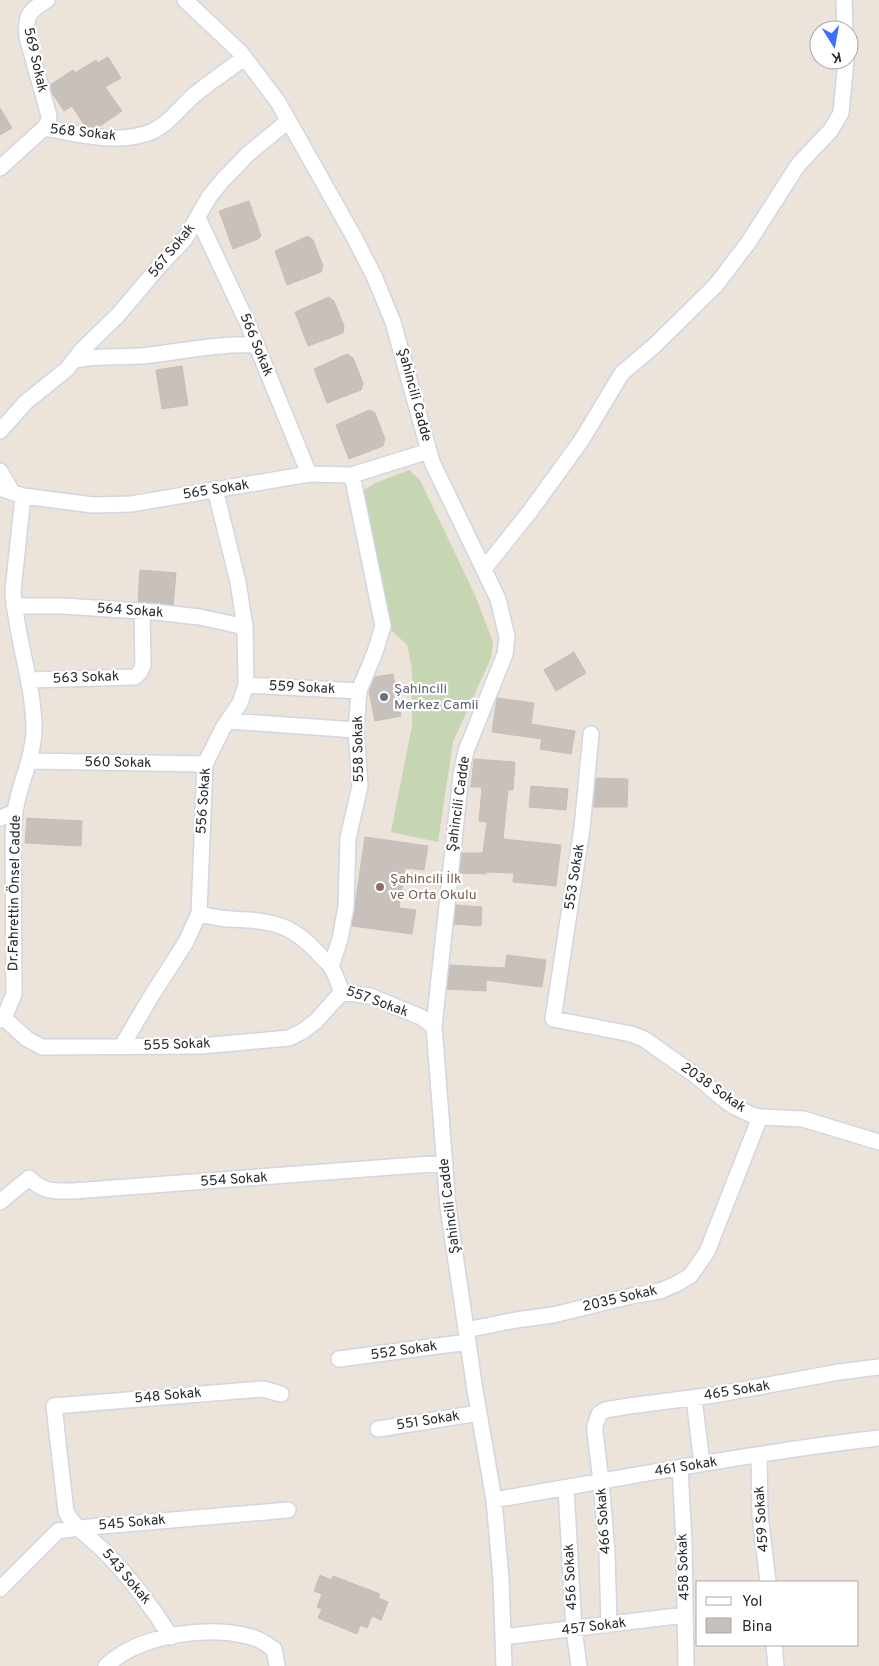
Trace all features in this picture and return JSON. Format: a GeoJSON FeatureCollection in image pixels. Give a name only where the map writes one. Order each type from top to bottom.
{"type":"FeatureCollection","features":[{"type":"Feature","properties":{"kind":"street","name":"569 Sokak"},"geometry":{"type":"LineString","coordinates":[[44,128],[48,123],[49,116],[27,37],[26,24],[32,9],[47,0]]}},
{"type":"Feature","properties":{"kind":"street","name":"Şahincili Cadde"},"geometry":{"type":"LineString","coordinates":[[185,0],[244,58],[278,102],[354,237],[394,322],[432,462],[498,599],[507,637],[505,654],[466,751],[461,775],[434,1026],[448,1207],[494,1500],[501,1579],[504,1666]]}},
{"type":"Feature","properties":{"kind":"street"},"geometry":{"type":"LineString","coordinates":[[844,0],[845,20]]}},
{"type":"Feature","properties":{"kind":"street","name":"568 Sokak"},"geometry":{"type":"LineString","coordinates":[[0,168],[44,128],[94,137],[112,138],[129,137],[152,131],[166,122],[199,91],[244,58]]}},
{"type":"Feature","properties":{"kind":"street"},"geometry":{"type":"LineString","coordinates":[[484,569],[531,510],[581,441],[622,373],[654,346],[716,285],[748,243],[798,165],[831,130],[842,113],[845,70]]}},
{"type":"Feature","properties":{"kind":"street","name":"567 Sokak"},"geometry":{"type":"LineString","coordinates":[[0,430],[26,402],[76,360],[82,351],[118,315],[185,239],[209,197],[222,181],[248,154],[288,121]]}},
{"type":"Feature","properties":{"kind":"street","name":"566 Sokak"},"geometry":{"type":"LineString","coordinates":[[198,218],[257,344],[309,474]]}},
{"type":"Feature","properties":{"kind":"street"},"geometry":{"type":"LineString","coordinates":[[76,360],[92,357],[140,356],[234,344],[257,344]]}},
{"type":"Feature","properties":{"kind":"street","name":"565 Sokak"},"geometry":{"type":"LineString","coordinates":[[12,492],[93,505],[131,504],[309,474],[352,475],[429,451]]}},
{"type":"Feature","properties":{"kind":"street"},"geometry":{"type":"LineString","coordinates":[[0,471],[12,492]]}},
{"type":"Feature","properties":{"kind":"street","name":"558 Sokak"},"geometry":{"type":"LineString","coordinates":[[332,967],[346,907],[348,838],[360,786],[356,730],[359,691],[376,652],[382,626],[352,475]]}},
{"type":"Feature","properties":{"kind":"street","name":"556 Sokak"},"geometry":{"type":"LineString","coordinates":[[122,1046],[152,994],[186,942],[199,913],[205,764],[222,728],[240,703],[246,685],[245,627],[238,582],[215,489]]}},
{"type":"Feature","properties":{"kind":"street","name":"Dr.Fahrettin Önsel Cadde"},"geometry":{"type":"LineString","coordinates":[[2,1019],[14,994],[7,897],[5,813],[30,761],[34,728],[29,680],[14,606],[12,492]]}},
{"type":"Feature","properties":{"kind":"street","name":"564 Sokak"},"geometry":{"type":"LineString","coordinates":[[14,606],[63,606],[200,616],[245,627]]}},
{"type":"Feature","properties":{"kind":"street","name":"563 Sokak"},"geometry":{"type":"LineString","coordinates":[[29,680],[135,677],[143,665],[142,612]]}},
{"type":"Feature","properties":{"kind":"street","name":"559 Sokak"},"geometry":{"type":"LineString","coordinates":[[246,685],[359,691]]}},
{"type":"Feature","properties":{"kind":"street"},"geometry":{"type":"LineString","coordinates":[[228,721],[356,730]]}},
{"type":"Feature","properties":{"kind":"street","name":"553 Sokak"},"geometry":{"type":"LineString","coordinates":[[553,1019],[582,828],[591,734]]}},
{"type":"Feature","properties":{"kind":"street","name":"560 Sokak"},"geometry":{"type":"LineString","coordinates":[[30,761],[205,764]]}},
{"type":"Feature","properties":{"kind":"street","name":"557 Sokak"},"geometry":{"type":"LineString","coordinates":[[199,913],[221,918],[279,924],[293,930],[307,941],[332,967],[342,992],[370,996],[421,1018],[434,1026]]}},
{"type":"Feature","properties":{"kind":"street","name":"555 Sokak"},"geometry":{"type":"LineString","coordinates":[[2,1019],[27,1039],[42,1047],[201,1046],[289,1038],[316,1021],[342,992]]}},
{"type":"Feature","properties":{"kind":"street","name":"2038 Sokak"},"geometry":{"type":"LineString","coordinates":[[553,1019],[630,1034],[644,1039],[696,1075],[733,1106],[760,1117],[803,1120],[879,1142]]}},
{"type":"Feature","properties":{"kind":"street","name":"2035 Sokak"},"geometry":{"type":"LineString","coordinates":[[467,1336],[516,1320],[553,1315],[660,1291],[690,1276],[707,1252],[760,1117]]}},
{"type":"Feature","properties":{"kind":"street","name":"554 Sokak"},"geometry":{"type":"LineString","coordinates":[[0,1202],[29,1178],[39,1188],[52,1191],[74,1191],[444,1163]]}},
{"type":"Feature","properties":{"kind":"street","name":"552 Sokak"},"geometry":{"type":"LineString","coordinates":[[339,1359],[467,1336]]}},
{"type":"Feature","properties":{"kind":"street","name":"465 Sokak"},"geometry":{"type":"LineString","coordinates":[[596,1418],[606,1410],[694,1398],[839,1372],[879,1367]]}},
{"type":"Feature","properties":{"kind":"street","name":"548 Sokak"},"geometry":{"type":"LineString","coordinates":[[54,1406],[263,1389],[281,1394]]}},
{"type":"Feature","properties":{"kind":"street"},"geometry":{"type":"LineString","coordinates":[[694,1398],[702,1464]]}},
{"type":"Feature","properties":{"kind":"street","name":"543 Sokak"},"geometry":{"type":"LineString","coordinates":[[54,1406],[66,1512],[74,1524],[98,1545],[147,1601],[171,1637]]}},
{"type":"Feature","properties":{"kind":"street","name":"551 Sokak"},"geometry":{"type":"LineString","coordinates":[[378,1429],[479,1413]]}},
{"type":"Feature","properties":{"kind":"street","name":"466 Sokak"},"geometry":{"type":"LineString","coordinates":[[596,1418],[595,1432],[607,1552],[609,1625]]}},
{"type":"Feature","properties":{"kind":"street","name":"461 Sokak"},"geometry":{"type":"LineString","coordinates":[[494,1500],[702,1464],[879,1438]]}},
{"type":"Feature","properties":{"kind":"street","name":"459 Sokak"},"geometry":{"type":"LineString","coordinates":[[759,1456],[760,1516],[768,1581]]}},
{"type":"Feature","properties":{"kind":"street","name":"458 Sokak"},"geometry":{"type":"LineString","coordinates":[[680,1468],[686,1666]]}},
{"type":"Feature","properties":{"kind":"street","name":"456 Sokak"},"geometry":{"type":"LineString","coordinates":[[566,1488],[574,1630],[579,1666]]}},
{"type":"Feature","properties":{"kind":"street","name":"545 Sokak"},"geometry":{"type":"LineString","coordinates":[[0,1589],[58,1531],[288,1510]]}},
{"type":"Feature","properties":{"kind":"street","name":"457 Sokak"},"geometry":{"type":"LineString","coordinates":[[503,1637],[685,1616]]}},
{"type":"Feature","properties":{"kind":"street"},"geometry":{"type":"LineString","coordinates":[[106,1666],[115,1658],[146,1642],[196,1632],[239,1634],[259,1640],[274,1649],[277,1666]]}},
{"type":"Feature","properties":{"kind":"street"},"geometry":{"type":"LineString","coordinates":[[774,1646],[776,1666]]}},
{"type":"Feature","properties":{"kind":"green space"},"geometry":{"type":"Polygon","coordinates":[[[409,470],[420,480],[475,595],[493,642],[491,658],[453,742],[438,842],[391,832],[412,726],[412,668],[407,645],[391,630],[361,492],[375,483],[409,470]]]}},
{"type":"Feature","properties":{"kind":"building"},"geometry":{"type":"Polygon","coordinates":[[[108,57],[121,78],[105,87],[122,111],[97,128],[85,126],[72,106],[64,111],[52,93],[50,85],[73,70],[75,73],[96,60],[98,63],[108,57]]]}},
{"type":"Feature","properties":{"kind":"building"},"geometry":{"type":"Polygon","coordinates":[[[0,108],[12,128],[0,135],[0,108]]]}},
{"type":"Feature","properties":{"kind":"building"},"geometry":{"type":"Polygon","coordinates":[[[249,201],[261,236],[233,249],[219,211],[249,201]]]}},
{"type":"Feature","properties":{"kind":"building"},"geometry":{"type":"Polygon","coordinates":[[[308,236],[313,240],[323,266],[321,272],[287,285],[275,251],[308,236]]]}},
{"type":"Feature","properties":{"kind":"building"},"geometry":{"type":"Polygon","coordinates":[[[329,297],[334,301],[344,326],[343,333],[308,346],[295,312],[329,297]]]}},
{"type":"Feature","properties":{"kind":"building"},"geometry":{"type":"Polygon","coordinates":[[[347,354],[353,358],[363,383],[361,390],[327,403],[314,369],[347,354]]]}},
{"type":"Feature","properties":{"kind":"building"},"geometry":{"type":"Polygon","coordinates":[[[182,366],[188,405],[162,409],[156,370],[182,366]]]}},
{"type":"Feature","properties":{"kind":"building"},"geometry":{"type":"Polygon","coordinates":[[[369,410],[375,413],[385,439],[383,446],[349,459],[336,425],[369,410]]]}},
{"type":"Feature","properties":{"kind":"building"},"geometry":{"type":"Polygon","coordinates":[[[140,570],[176,573],[173,605],[138,602],[140,570]]]}},
{"type":"Feature","properties":{"kind":"building"},"geometry":{"type":"Polygon","coordinates":[[[574,652],[586,673],[556,691],[544,670],[574,652]]]}},
{"type":"Feature","properties":{"kind":"building","name":"Şahincili Merkez Camii"},"geometry":{"type":"Polygon","coordinates":[[[393,674],[401,716],[375,721],[369,691],[375,677],[393,674]]]}},
{"type":"Feature","properties":{"kind":"building"},"geometry":{"type":"Polygon","coordinates":[[[497,698],[534,703],[531,724],[575,731],[571,754],[540,749],[542,739],[492,732],[497,698]]]}},
{"type":"Feature","properties":{"kind":"building"},"geometry":{"type":"Polygon","coordinates":[[[474,759],[515,762],[513,790],[508,790],[503,839],[561,845],[556,886],[513,882],[514,873],[460,873],[462,853],[483,853],[487,822],[479,821],[482,787],[471,787],[474,759]]]}},
{"type":"Feature","properties":{"kind":"building"},"geometry":{"type":"Polygon","coordinates":[[[596,778],[628,779],[627,807],[594,807],[596,778]]]}},
{"type":"Feature","properties":{"kind":"building"},"geometry":{"type":"Polygon","coordinates":[[[531,786],[568,789],[566,810],[529,807],[531,786]]]}},
{"type":"Feature","properties":{"kind":"building"},"geometry":{"type":"Polygon","coordinates":[[[27,818],[82,821],[81,846],[25,843],[27,818]]]}},
{"type":"Feature","properties":{"kind":"building","name":"Şahincili İlk ve Orta Okulu"},"geometry":{"type":"Polygon","coordinates":[[[365,837],[428,846],[424,870],[405,868],[399,908],[416,910],[412,934],[352,926],[365,837]]]}},
{"type":"Feature","properties":{"kind":"building"},"geometry":{"type":"Polygon","coordinates":[[[456,905],[482,907],[481,926],[454,924],[456,905]]]}},
{"type":"Feature","properties":{"kind":"building"},"geometry":{"type":"Polygon","coordinates":[[[507,955],[546,960],[542,987],[486,980],[486,991],[447,989],[450,965],[505,968],[507,955]]]}},
{"type":"Feature","properties":{"kind":"building"},"geometry":{"type":"Polygon","coordinates":[[[320,1575],[331,1580],[333,1576],[380,1594],[378,1598],[388,1602],[381,1620],[372,1616],[367,1628],[360,1625],[357,1634],[318,1618],[322,1609],[317,1607],[322,1594],[314,1591],[320,1575]]]}},
{"type":"Feature","properties":{"kind":"place","name":"Şahincili Merkez Camii"},"geometry":{"type":"Point","coordinates":[384,697]}},
{"type":"Feature","properties":{"kind":"place","name":"Şahincili İlk ve Orta Okulu"},"geometry":{"type":"Point","coordinates":[380,887]}}]}
